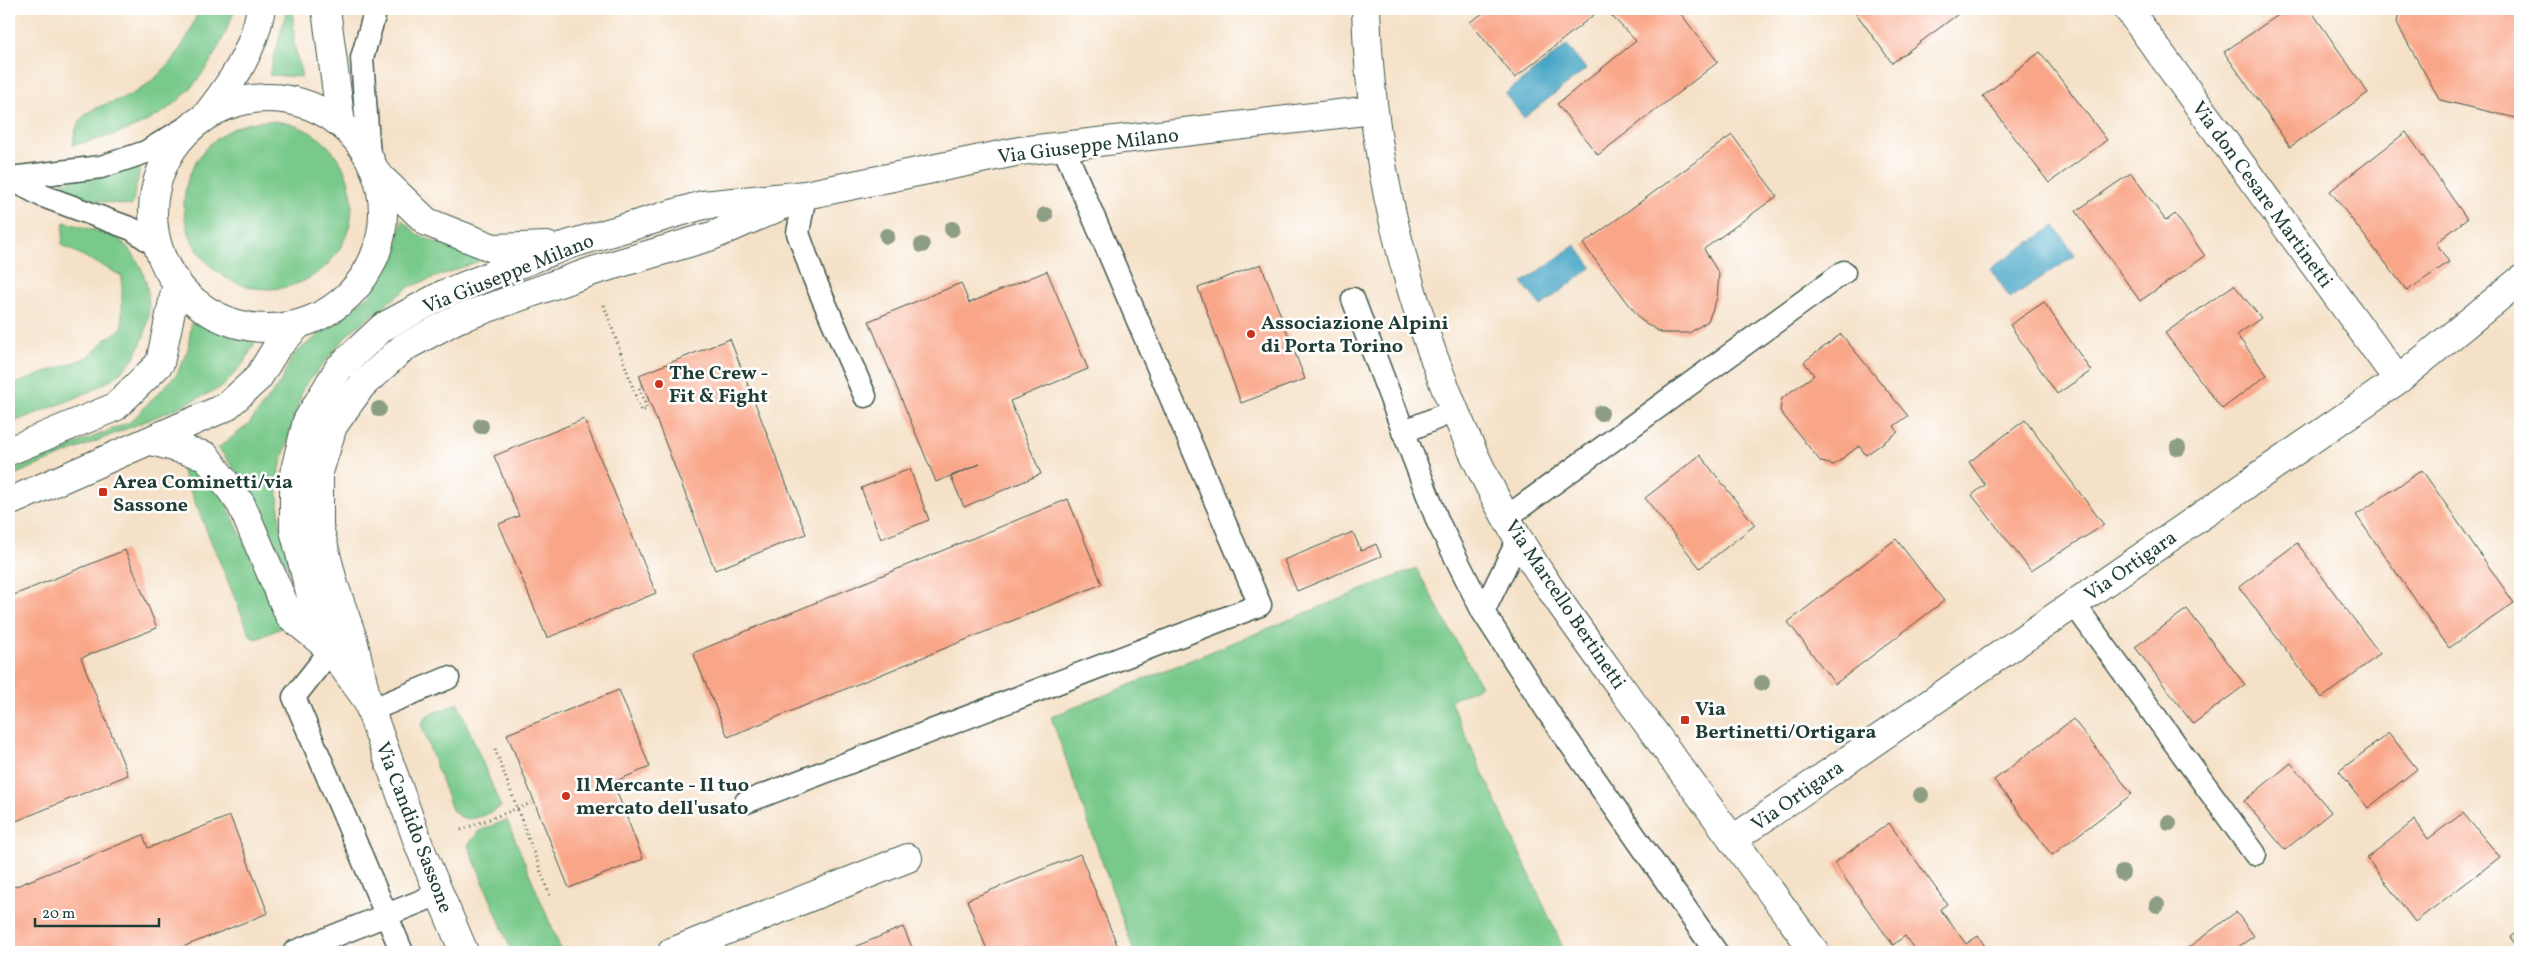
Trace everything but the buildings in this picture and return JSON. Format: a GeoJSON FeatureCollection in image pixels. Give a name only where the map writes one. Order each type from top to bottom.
{"type":"FeatureCollection","features":[{"type":"Feature","properties":{"kind":"street"},"geometry":{"type":"LineString","coordinates":[[207,115],[237,75],[257,32],[262,9]]}},
{"type":"Feature","properties":{"kind":"street"},"geometry":{"type":"LineString","coordinates":[[326,9],[341,124]]}},
{"type":"Feature","properties":{"kind":"street","name":"Via Marcello Bertinetti"},"geometry":{"type":"LineString","coordinates":[[1366,9],[1373,110],[1385,188],[1402,258],[1444,383],[1456,410],[1513,528],[1554,595],[1815,952]]}},
{"type":"Feature","properties":{"kind":"street","name":"Via don Cesare Martinetti"},"geometry":{"type":"LineString","coordinates":[[2128,9],[2398,380]]}},
{"type":"Feature","properties":{"kind":"street"},"geometry":{"type":"LineString","coordinates":[[373,166],[383,201],[382,230],[377,253],[366,274],[352,292],[335,307],[299,324],[277,328],[255,327],[218,316],[186,294],[169,272],[158,247],[153,220],[154,193],[160,172],[170,152],[186,132],[207,115],[230,104],[254,99],[278,98],[302,102],[322,111],[341,124],[373,166],[427,222],[493,248],[566,245]]}},
{"type":"Feature","properties":{"kind":"street","name":"Via Giuseppe Milano"},"geometry":{"type":"LineString","coordinates":[[307,528],[294,474],[307,421],[339,368],[383,327],[444,294],[566,245],[703,206],[805,195],[1020,151],[1373,110]]}},
{"type":"Feature","properties":{"kind":"street","name":"Via Giuseppe Milano"},"geometry":{"type":"LineString","coordinates":[[307,528],[319,472],[333,426],[362,385],[402,348],[457,319],[594,271],[712,236],[805,195]]}},
{"type":"Feature","properties":{"kind":"street","name":"Via Ortigara"},"geometry":{"type":"LineString","coordinates":[[1732,840],[2398,380],[2520,280]]}},
{"type":"Feature","properties":{"kind":"street"},"geometry":{"type":"LineString","coordinates":[[9,451],[115,407],[160,363],[177,282]]}},
{"type":"Feature","properties":{"kind":"street"},"geometry":{"type":"LineString","coordinates":[[9,502],[152,442],[226,407],[258,378],[277,347],[299,324]]}},
{"type":"Feature","properties":{"kind":"street"},"geometry":{"type":"LineString","coordinates":[[152,442],[206,456],[241,504],[289,615],[331,650]]}},
{"type":"Feature","properties":{"kind":"street","name":"Via Candido Sassone"},"geometry":{"type":"LineString","coordinates":[[307,528],[311,596],[331,650],[369,705]]}},
{"type":"Feature","properties":{"kind":"street","name":"Via Candido Sassone"},"geometry":{"type":"LineString","coordinates":[[307,528],[334,584],[353,639],[369,705],[439,894],[464,952]]}},
{"type":"Feature","properties":{"kind":"street"},"geometry":{"type":"LineString","coordinates":[[672,952],[908,858]]}},
{"type":"Feature","properties":{"kind":"lane"},"geometry":{"type":"LineString","coordinates":[[373,166],[362,58],[376,9]]}},
{"type":"Feature","properties":{"kind":"lane"},"geometry":{"type":"LineString","coordinates":[[10,178],[102,167],[146,152],[207,115]]}},
{"type":"Feature","properties":{"kind":"lane"},"geometry":{"type":"LineString","coordinates":[[746,802],[1260,605],[1063,146]]}},
{"type":"Feature","properties":{"kind":"lane"},"geometry":{"type":"LineString","coordinates":[[10,178],[43,196],[132,229],[158,247]]}},
{"type":"Feature","properties":{"kind":"lane"},"geometry":{"type":"LineString","coordinates":[[805,195],[798,233],[814,278],[865,396]]}},
{"type":"Feature","properties":{"kind":"lane"},"geometry":{"type":"LineString","coordinates":[[1482,612],[1513,528],[1844,272]]}},
{"type":"Feature","properties":{"kind":"lane"},"geometry":{"type":"LineString","coordinates":[[1353,299],[1438,522],[1482,612],[1622,820],[1716,952]]}},
{"type":"Feature","properties":{"kind":"lane"},"geometry":{"type":"LineString","coordinates":[[1403,432],[1456,410]]}},
{"type":"Feature","properties":{"kind":"lane"},"geometry":{"type":"LineString","coordinates":[[2074,604],[2256,854]]}},
{"type":"Feature","properties":{"kind":"lane"},"geometry":{"type":"LineString","coordinates":[[331,650],[294,697],[402,952]]}},
{"type":"Feature","properties":{"kind":"lane"},"geometry":{"type":"LineString","coordinates":[[369,705],[448,678]]}},
{"type":"Feature","properties":{"kind":"lane"},"geometry":{"type":"LineString","coordinates":[[294,952],[439,894]]}},
{"type":"Feature","properties":{"kind":"path"},"geometry":{"type":"LineString","coordinates":[[616,341],[641,411],[647,409],[639,387],[643,386]]}},
{"type":"Feature","properties":{"kind":"path"},"geometry":{"type":"LineString","coordinates":[[495,749],[550,896]]}},
{"type":"Feature","properties":{"kind":"path"},"geometry":{"type":"LineString","coordinates":[[461,830],[534,802]]}},
{"type":"Feature","properties":{"kind":"green space"},"geometry":{"type":"Polygon","coordinates":[[[198,9],[235,9],[223,39],[209,64],[193,85],[176,102],[155,117],[104,138],[73,145],[80,120],[86,114],[140,89],[163,71],[181,48],[194,22],[198,9]]]}},
{"type":"Feature","properties":{"kind":"green space"},"geometry":{"type":"Polygon","coordinates":[[[287,9],[293,9],[294,44],[302,77],[269,75],[287,9]]]}},
{"type":"Feature","properties":{"kind":"green space"},"geometry":{"type":"Polygon","coordinates":[[[276,121],[300,127],[328,145],[338,158],[349,180],[352,205],[349,230],[338,252],[328,265],[315,275],[293,286],[260,289],[243,286],[228,279],[214,270],[203,259],[187,230],[184,197],[187,180],[194,165],[203,151],[214,140],[243,124],[276,121]]]}},
{"type":"Feature","properties":{"kind":"green space"},"geometry":{"type":"Polygon","coordinates":[[[141,163],[132,206],[100,201],[49,186],[141,163]]]}},
{"type":"Feature","properties":{"kind":"green space"},"geometry":{"type":"Polygon","coordinates":[[[402,220],[418,235],[482,260],[409,287],[349,333],[303,388],[277,478],[280,524],[291,574],[241,477],[218,448],[248,425],[280,383],[293,355],[372,293],[397,245],[402,220]]]}},
{"type":"Feature","properties":{"kind":"green space"},"geometry":{"type":"Polygon","coordinates":[[[64,222],[117,238],[133,254],[142,270],[147,287],[149,305],[147,323],[142,341],[134,357],[122,371],[84,394],[9,424],[9,386],[88,357],[106,339],[122,328],[122,276],[62,245],[64,222]]]}},
{"type":"Feature","properties":{"kind":"green space"},"geometry":{"type":"Polygon","coordinates":[[[192,318],[209,328],[255,343],[243,364],[222,387],[175,409],[9,477],[9,471],[130,422],[177,374],[188,349],[192,318]]]}},
{"type":"Feature","properties":{"kind":"green space"},"geometry":{"type":"Polygon","coordinates":[[[186,459],[202,470],[223,496],[283,627],[257,639],[251,637],[181,469],[179,463],[186,459]]]}},
{"type":"Feature","properties":{"kind":"green space"},"geometry":{"type":"Polygon","coordinates":[[[1416,568],[1481,686],[1450,701],[1565,952],[1134,952],[1051,717],[1416,568]]]}},
{"type":"Feature","properties":{"kind":"green space"},"geometry":{"type":"Polygon","coordinates":[[[458,703],[501,807],[482,816],[470,819],[458,815],[452,810],[421,724],[426,716],[458,703]]]}},
{"type":"Feature","properties":{"kind":"green space"},"geometry":{"type":"Polygon","coordinates":[[[507,820],[562,952],[512,952],[468,845],[479,831],[507,820]]]}},
{"type":"Feature","properties":{"kind":"water"},"geometry":{"type":"Polygon","coordinates":[[[1567,45],[1586,69],[1524,118],[1505,94],[1567,45]]]}},
{"type":"Feature","properties":{"kind":"water"},"geometry":{"type":"Polygon","coordinates":[[[2055,226],[2075,256],[2010,298],[1990,268],[2055,226]]]}},
{"type":"Feature","properties":{"kind":"water"},"geometry":{"type":"Polygon","coordinates":[[[1575,245],[1592,267],[1541,306],[1522,283],[1575,245]]]}},
{"type":"Feature","properties":{"kind":"place","name":"Associazione Alpini di Porta Torino"},"geometry":{"type":"Point","coordinates":[1251,334]}},
{"type":"Feature","properties":{"kind":"place","name":"The Crew - Fit & Fight"},"geometry":{"type":"Point","coordinates":[659,384]}},
{"type":"Feature","properties":{"kind":"place","name":"Area Cominetti/via Sassone"},"geometry":{"type":"Point","coordinates":[103,492]}},
{"type":"Feature","properties":{"kind":"place","name":"Via Bertinetti/Ortigara"},"geometry":{"type":"Point","coordinates":[1685,720]}},
{"type":"Feature","properties":{"kind":"place","name":"Il Mercante - Il tuo mercato dell'usato"},"geometry":{"type":"Point","coordinates":[566,796]}}]}
